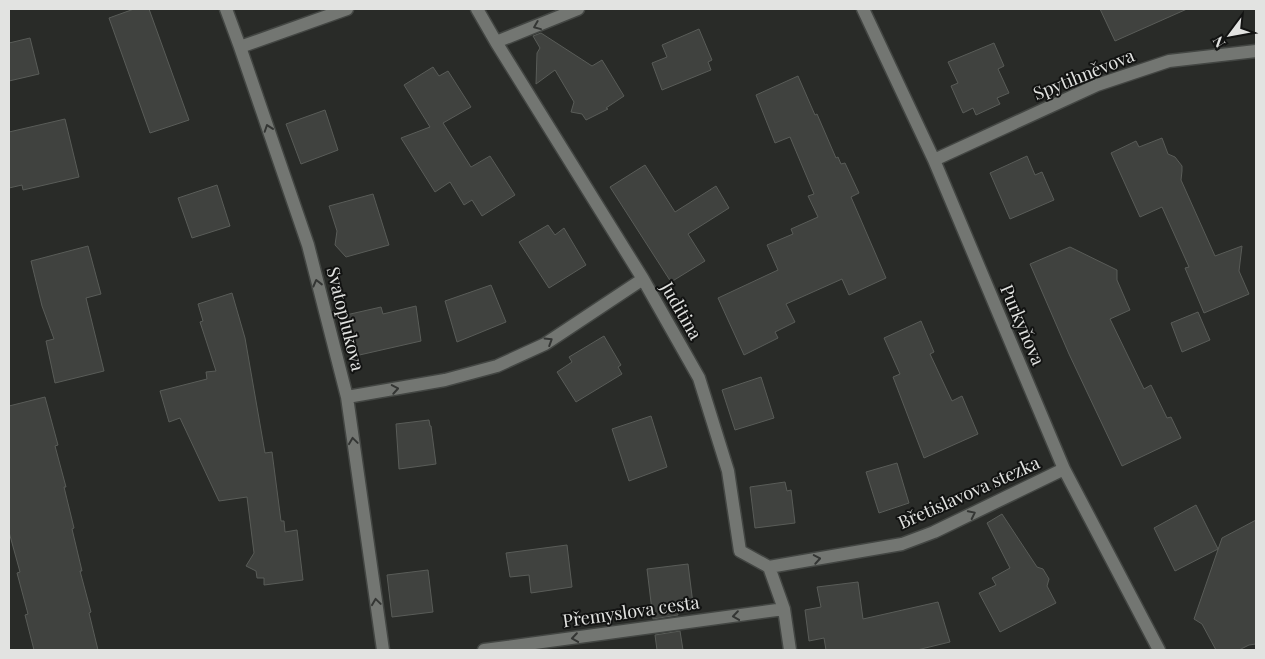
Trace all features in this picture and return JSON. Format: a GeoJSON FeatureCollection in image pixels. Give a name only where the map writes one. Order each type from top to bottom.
{"type":"FeatureCollection","features":[{"type":"Feature","properties":{"kind":"street","name":"Svatoplukova"},"geometry":{"type":"LineString","coordinates":[[226,9],[308,245],[347,397],[383,650]]}},
{"type":"Feature","properties":{"kind":"street"},"geometry":{"type":"LineString","coordinates":[[240,48],[347,9]]}},
{"type":"Feature","properties":{"kind":"street","name":"Juditina"},"geometry":{"type":"LineString","coordinates":[[476,9],[643,279],[699,378],[728,471],[740,551],[769,567]]}},
{"type":"Feature","properties":{"kind":"street"},"geometry":{"type":"LineString","coordinates":[[496,42],[578,9]]}},
{"type":"Feature","properties":{"kind":"street","name":"Purkyňova"},"geometry":{"type":"LineString","coordinates":[[864,9],[934,160],[1064,469],[1159,650]]}},
{"type":"Feature","properties":{"kind":"street","name":"Spytihněvova"},"geometry":{"type":"LineString","coordinates":[[934,160],[1096,85],[1169,61],[1256,51]]}},
{"type":"Feature","properties":{"kind":"street"},"geometry":{"type":"LineString","coordinates":[[347,397],[445,380],[496,366],[545,344],[643,279]]}},
{"type":"Feature","properties":{"kind":"street","name":"Břetislavova stezka"},"geometry":{"type":"LineString","coordinates":[[769,567],[902,544],[934,532],[1064,469]]}},
{"type":"Feature","properties":{"kind":"street"},"geometry":{"type":"LineString","coordinates":[[769,567],[784,609],[790,650]]}},
{"type":"Feature","properties":{"kind":"street","name":"Přemyslova cesta"},"geometry":{"type":"LineString","coordinates":[[484,650],[784,609]]}},
{"type":"Feature","properties":{"kind":"building"},"geometry":{"type":"Polygon","coordinates":[[[134,9],[149,9],[189,120],[150,133],[109,18],[134,9]]]}},
{"type":"Feature","properties":{"kind":"building"},"geometry":{"type":"Polygon","coordinates":[[[1100,9],[1187,9],[1115,41],[1100,9]]]}},
{"type":"Feature","properties":{"kind":"building"},"geometry":{"type":"Polygon","coordinates":[[[699,29],[712,60],[708,62],[711,70],[662,90],[652,63],[667,57],[662,45],[699,29]]]}},
{"type":"Feature","properties":{"kind":"building"},"geometry":{"type":"Polygon","coordinates":[[[541,33],[592,66],[602,60],[624,96],[606,108],[608,109],[586,120],[582,114],[571,112],[574,102],[555,70],[536,84],[537,53],[540,48],[533,36],[541,33]]]}},
{"type":"Feature","properties":{"kind":"building"},"geometry":{"type":"Polygon","coordinates":[[[30,38],[39,74],[9,81],[9,43],[30,38]]]}},
{"type":"Feature","properties":{"kind":"building"},"geometry":{"type":"Polygon","coordinates":[[[994,43],[1004,66],[998,69],[1009,93],[997,98],[1000,104],[976,115],[973,108],[963,113],[951,86],[958,83],[948,62],[994,43]]]}},
{"type":"Feature","properties":{"kind":"building"},"geometry":{"type":"Polygon","coordinates":[[[433,67],[439,76],[448,71],[471,107],[443,123],[471,167],[490,156],[515,195],[482,216],[472,200],[464,205],[450,182],[435,192],[401,138],[430,127],[404,85],[433,67]]]}},
{"type":"Feature","properties":{"kind":"building"},"geometry":{"type":"Polygon","coordinates":[[[798,76],[836,158],[838,157],[841,164],[845,163],[859,193],[851,197],[886,278],[849,295],[842,279],[786,304],[795,322],[775,332],[778,338],[744,355],[718,298],[778,270],[767,245],[793,234],[791,229],[818,217],[808,196],[814,194],[790,137],[775,143],[756,95],[798,76]]]}},
{"type":"Feature","properties":{"kind":"building"},"geometry":{"type":"Polygon","coordinates":[[[325,110],[338,150],[301,164],[286,124],[325,110]]]}},
{"type":"Feature","properties":{"kind":"building"},"geometry":{"type":"Polygon","coordinates":[[[65,119],[79,177],[23,190],[22,185],[9,188],[9,132],[65,119]]]}},
{"type":"Feature","properties":{"kind":"building"},"geometry":{"type":"Polygon","coordinates":[[[1162,138],[1168,154],[1175,157],[1182,166],[1181,180],[1215,256],[1242,246],[1239,271],[1249,294],[1204,313],[1185,268],[1189,267],[1162,207],[1140,217],[1111,153],[1136,141],[1139,147],[1162,138]]]}},
{"type":"Feature","properties":{"kind":"building"},"geometry":{"type":"Polygon","coordinates":[[[1027,156],[1035,175],[1042,172],[1054,200],[1010,219],[990,173],[1027,156]]]}},
{"type":"Feature","properties":{"kind":"building"},"geometry":{"type":"Polygon","coordinates":[[[645,165],[675,212],[716,186],[729,208],[688,234],[705,261],[671,282],[610,187],[645,165]]]}},
{"type":"Feature","properties":{"kind":"building"},"geometry":{"type":"Polygon","coordinates":[[[217,185],[230,226],[192,238],[178,198],[217,185]]]}},
{"type":"Feature","properties":{"kind":"building"},"geometry":{"type":"Polygon","coordinates":[[[373,194],[389,245],[346,257],[335,245],[337,231],[329,206],[373,194]]]}},
{"type":"Feature","properties":{"kind":"building"},"geometry":{"type":"Polygon","coordinates":[[[548,225],[555,235],[564,228],[586,265],[549,288],[519,242],[548,225]]]}},
{"type":"Feature","properties":{"kind":"building"},"geometry":{"type":"Polygon","coordinates":[[[88,246],[101,294],[86,298],[104,371],[55,383],[46,341],[54,339],[42,306],[31,261],[88,246]]]}},
{"type":"Feature","properties":{"kind":"building"},"geometry":{"type":"Polygon","coordinates":[[[1070,247],[1117,270],[1117,280],[1130,310],[1110,319],[1144,389],[1151,385],[1167,418],[1171,417],[1181,438],[1122,466],[1069,354],[1030,264],[1070,247]]]}},
{"type":"Feature","properties":{"kind":"building"},"geometry":{"type":"Polygon","coordinates":[[[491,285],[506,322],[457,342],[445,301],[491,285]]]}},
{"type":"Feature","properties":{"kind":"building"},"geometry":{"type":"Polygon","coordinates":[[[232,293],[245,338],[265,453],[272,452],[281,521],[284,521],[285,532],[297,530],[303,580],[264,585],[264,578],[257,578],[256,571],[246,566],[254,553],[247,497],[219,501],[180,418],[169,422],[160,391],[207,379],[206,372],[216,371],[200,322],[203,321],[198,304],[232,293]]]}},
{"type":"Feature","properties":{"kind":"building"},"geometry":{"type":"Polygon","coordinates":[[[416,306],[421,341],[355,356],[346,315],[381,307],[383,314],[416,306]]]}},
{"type":"Feature","properties":{"kind":"building"},"geometry":{"type":"Polygon","coordinates":[[[1198,312],[1210,340],[1182,352],[1171,323],[1198,312]]]}},
{"type":"Feature","properties":{"kind":"building"},"geometry":{"type":"Polygon","coordinates":[[[921,321],[934,352],[930,354],[952,401],[962,396],[978,434],[924,458],[893,377],[900,374],[884,338],[921,321]]]}},
{"type":"Feature","properties":{"kind":"building"},"geometry":{"type":"Polygon","coordinates":[[[604,336],[621,365],[618,367],[622,374],[576,402],[557,372],[572,362],[569,357],[604,336]]]}},
{"type":"Feature","properties":{"kind":"building"},"geometry":{"type":"Polygon","coordinates":[[[761,377],[774,418],[735,430],[722,390],[761,377]]]}},
{"type":"Feature","properties":{"kind":"building"},"geometry":{"type":"Polygon","coordinates":[[[45,397],[58,445],[55,446],[66,487],[64,487],[82,571],[80,571],[91,612],[89,613],[98,650],[34,650],[25,615],[28,614],[17,573],[20,572],[9,532],[9,406],[45,397]]]}},
{"type":"Feature","properties":{"kind":"building"},"geometry":{"type":"Polygon","coordinates":[[[651,416],[667,467],[629,481],[612,429],[651,416]]]}},
{"type":"Feature","properties":{"kind":"building"},"geometry":{"type":"Polygon","coordinates":[[[429,420],[436,464],[399,469],[396,424],[429,420]]]}},
{"type":"Feature","properties":{"kind":"building"},"geometry":{"type":"Polygon","coordinates":[[[897,463],[909,503],[879,513],[866,472],[897,463]]]}},
{"type":"Feature","properties":{"kind":"building"},"geometry":{"type":"Polygon","coordinates":[[[785,482],[787,491],[791,490],[795,523],[755,528],[750,487],[785,482]]]}},
{"type":"Feature","properties":{"kind":"building"},"geometry":{"type":"Polygon","coordinates":[[[1196,505],[1218,549],[1175,571],[1154,528],[1196,505]]]}},
{"type":"Feature","properties":{"kind":"building"},"geometry":{"type":"Polygon","coordinates":[[[1002,514],[1037,567],[1043,569],[1049,579],[1047,586],[1056,603],[1000,632],[979,593],[996,585],[992,578],[1010,568],[987,523],[1002,514]]]}},
{"type":"Feature","properties":{"kind":"building"},"geometry":{"type":"Polygon","coordinates":[[[1256,520],[1256,644],[1239,650],[1216,650],[1202,624],[1194,619],[1222,538],[1256,520]]]}},
{"type":"Feature","properties":{"kind":"building"},"geometry":{"type":"Polygon","coordinates":[[[567,545],[572,587],[531,593],[529,575],[510,577],[506,553],[567,545]]]}},
{"type":"Feature","properties":{"kind":"building"},"geometry":{"type":"Polygon","coordinates":[[[688,564],[693,604],[676,606],[678,615],[653,619],[647,569],[688,564]]]}},
{"type":"Feature","properties":{"kind":"building"},"geometry":{"type":"Polygon","coordinates":[[[428,570],[433,612],[392,617],[387,575],[428,570]]]}},
{"type":"Feature","properties":{"kind":"building"},"geometry":{"type":"Polygon","coordinates":[[[858,582],[863,619],[938,602],[950,642],[917,650],[826,650],[824,638],[809,641],[805,610],[821,607],[817,587],[858,582]]]}},
{"type":"Feature","properties":{"kind":"building"},"geometry":{"type":"Polygon","coordinates":[[[680,631],[683,650],[657,650],[655,635],[680,631]]]}}]}
